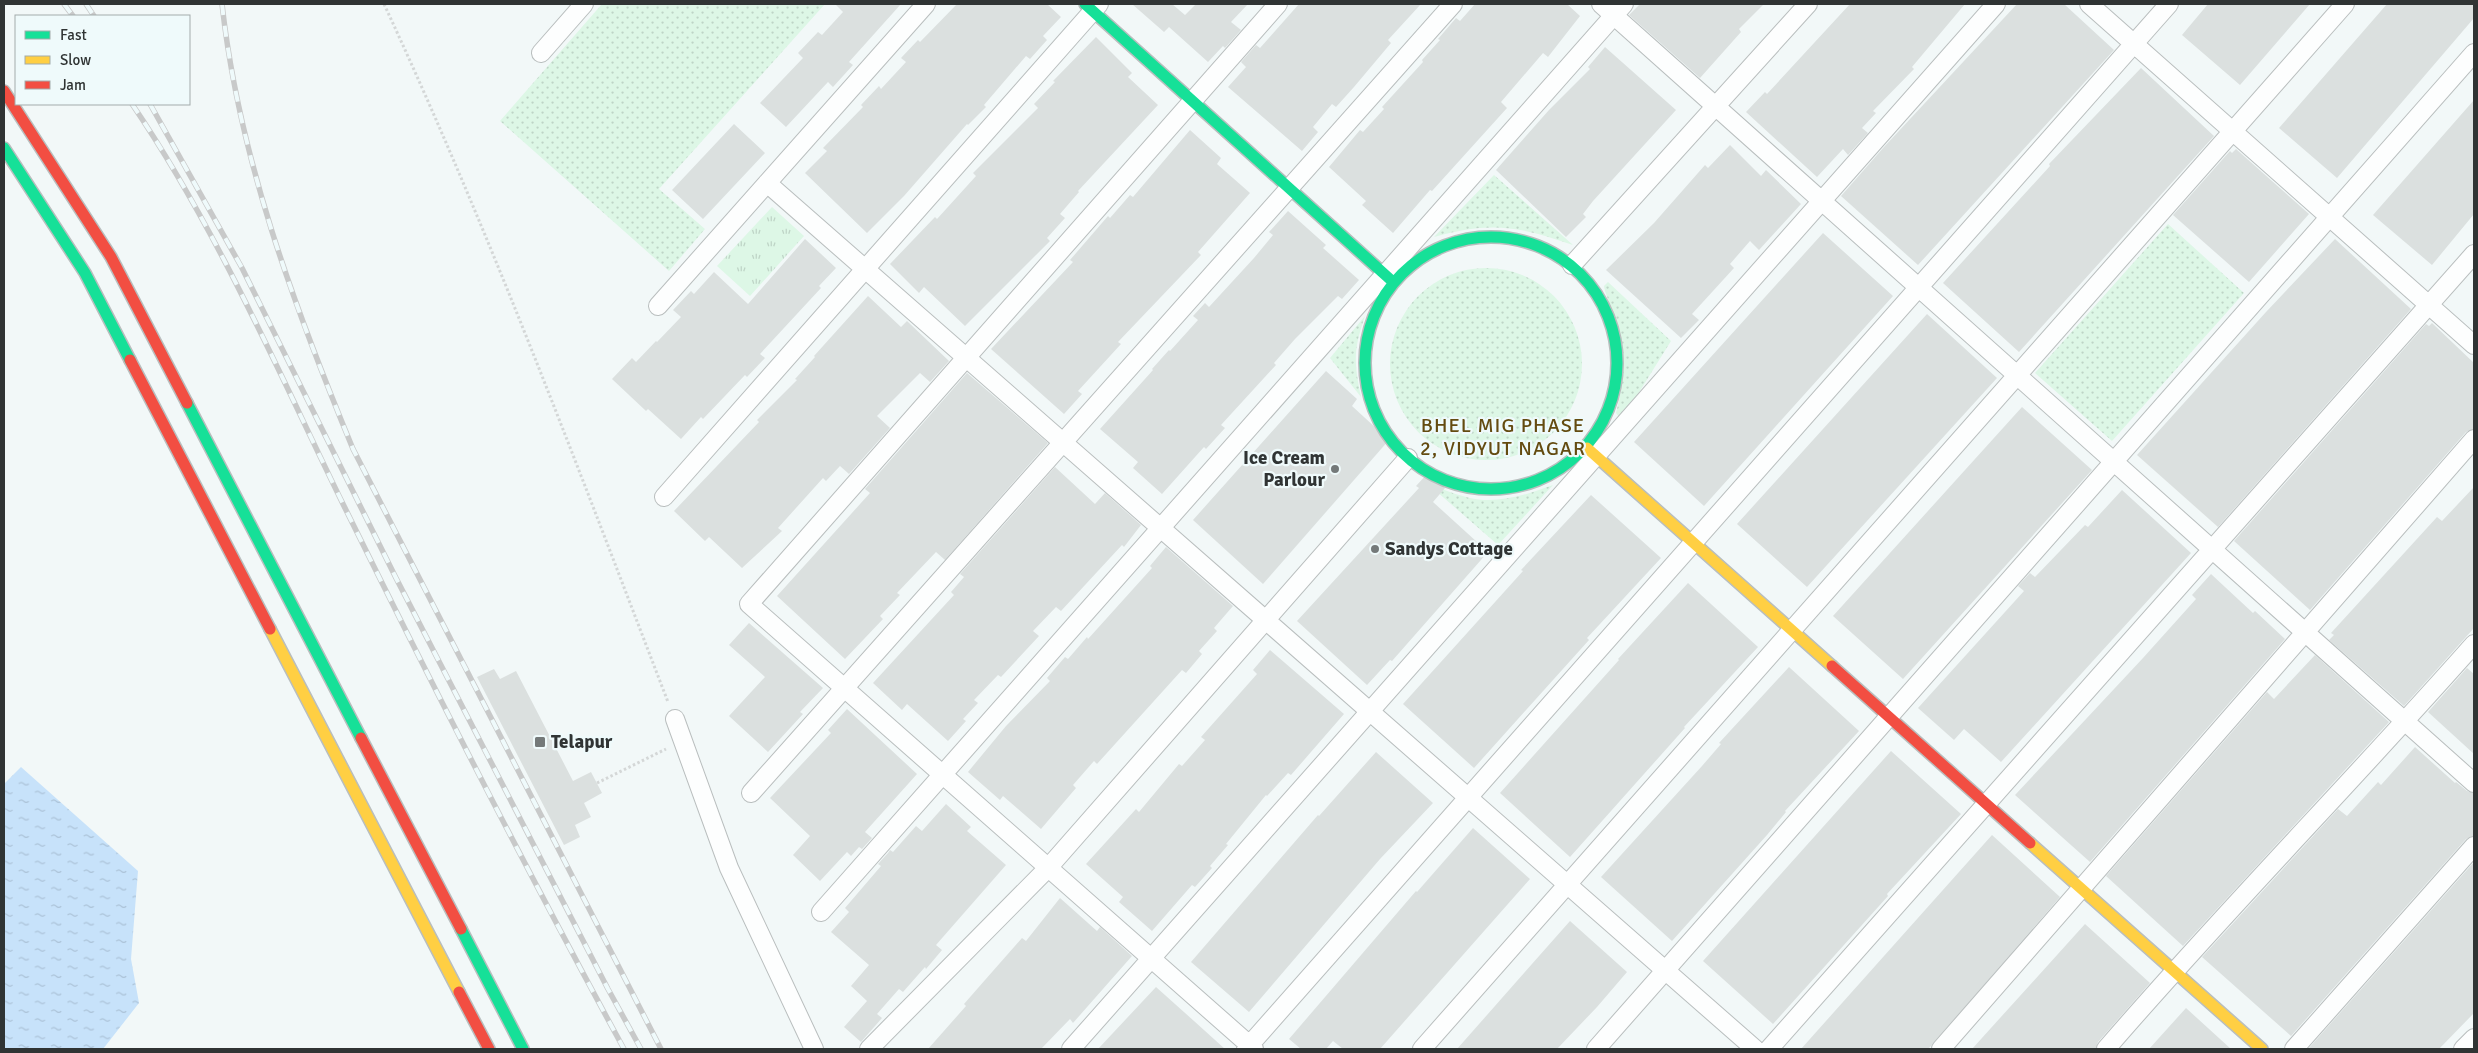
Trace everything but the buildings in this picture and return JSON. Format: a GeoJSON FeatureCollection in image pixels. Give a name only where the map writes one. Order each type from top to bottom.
{"type":"FeatureCollection","features":[{"type":"Feature","properties":{"kind":"street"},"geometry":{"type":"LineString","coordinates":[[541,53],[584,4]]}},
{"type":"Feature","properties":{"kind":"street"},"geometry":{"type":"LineString","coordinates":[[658,306],[926,4]]}},
{"type":"Feature","properties":{"kind":"street"},"geometry":{"type":"LineString","coordinates":[[1278,4],[749,604],[1250,1048],[1468,798],[2169,4]]}},
{"type":"Feature","properties":{"kind":"street"},"geometry":{"type":"LineString","coordinates":[[751,793],[1453,4]]}},
{"type":"Feature","properties":{"kind":"street"},"geometry":{"type":"LineString","coordinates":[[1572,265],[1808,4]]}},
{"type":"Feature","properties":{"kind":"street"},"geometry":{"type":"LineString","coordinates":[[1071,1049],[1370,712],[1592,452],[1822,201],[1996,4]]}},
{"type":"Feature","properties":{"kind":"street"},"geometry":{"type":"LineString","coordinates":[[2089,4],[2474,345]]}},
{"type":"Feature","properties":{"kind":"street"},"geometry":{"type":"LineString","coordinates":[[1422,1049],[2345,4]]}},
{"type":"Feature","properties":{"kind":"street"},"geometry":{"type":"LineString","coordinates":[[664,497],[865,269],[1092,6],[1192,101],[1388,278]]}},
{"type":"Feature","properties":{"kind":"street"},"geometry":{"type":"LineString","coordinates":[[821,912],[1160,528],[1388,278],[1613,8],[1716,106],[2474,784]]}},
{"type":"Feature","properties":{"kind":"street"},"geometry":{"type":"LineString","coordinates":[[1596,1049],[2474,53]]}},
{"type":"Feature","properties":{"kind":"street"},"geometry":{"type":"LineString","coordinates":[[4,91],[112,257],[523,1049]]}},
{"type":"Feature","properties":{"kind":"street"},"geometry":{"type":"LineString","coordinates":[[4,148],[85,272],[489,1049]]}},
{"type":"Feature","properties":{"kind":"street"},"geometry":{"type":"LineString","coordinates":[[767,183],[1755,1049]]}},
{"type":"Feature","properties":{"kind":"street"},"geometry":{"type":"LineString","coordinates":[[1499,236],[1538,245],[1572,265],[1599,296],[1615,333],[1618,374],[1608,413],[1592,452],[1557,472],[1520,487],[1480,489],[1442,479],[1408,458],[1383,428],[1368,392],[1365,353],[1374,315],[1388,278],[1424,255],[1460,240],[1499,236]]}},
{"type":"Feature","properties":{"kind":"street"},"geometry":{"type":"LineString","coordinates":[[1770,1049],[2474,254]]}},
{"type":"Feature","properties":{"kind":"street"},"geometry":{"type":"LineString","coordinates":[[1941,1049],[2474,439]]}},
{"type":"Feature","properties":{"kind":"street"},"geometry":{"type":"LineString","coordinates":[[1592,452],[2262,1049]]}},
{"type":"Feature","properties":{"kind":"street"},"geometry":{"type":"LineString","coordinates":[[869,1049],[1048,868],[1408,458]]}},
{"type":"Feature","properties":{"kind":"street"},"geometry":{"type":"LineString","coordinates":[[2106,1049],[2173,971],[2405,722],[2474,644]]}},
{"type":"Feature","properties":{"kind":"street"},"geometry":{"type":"LineString","coordinates":[[675,719],[729,868],[814,1049]]}},
{"type":"Feature","properties":{"kind":"street"},"geometry":{"type":"LineString","coordinates":[[2294,1049],[2474,846]]}},
{"type":"Feature","properties":{"kind":"street"},"geometry":{"type":"LineString","coordinates":[[2463,1049],[2474,1038]]}},
{"type":"Feature","properties":{"kind":"path"},"geometry":{"type":"LineString","coordinates":[[384,4],[442,128],[498,262],[675,719]]}},
{"type":"Feature","properties":{"kind":"path"},"geometry":{"type":"LineString","coordinates":[[597,783],[683,741]]}},
{"type":"Feature","properties":{"kind":"green space"},"geometry":{"type":"Polygon","coordinates":[[[602,4],[825,4],[659,189],[705,229],[669,271],[500,121],[602,4]]]}},
{"type":"Feature","properties":{"kind":"green space"},"geometry":{"type":"Polygon","coordinates":[[[1494,175],[1573,245],[1536,233],[1489,227],[1434,237],[1494,175]]]}},
{"type":"Feature","properties":{"kind":"green space"},"geometry":{"type":"Polygon","coordinates":[[[772,207],[804,236],[750,296],[717,266],[772,207]]]}},
{"type":"Feature","properties":{"kind":"green space"},"geometry":{"type":"Polygon","coordinates":[[[2168,224],[2244,293],[2112,441],[2035,373],[2168,224]]]}},
{"type":"Feature","properties":{"kind":"green space"},"geometry":{"type":"Polygon","coordinates":[[[1477,268],[1495,268],[1523,275],[1539,284],[1554,296],[1566,311],[1575,327],[1582,355],[1582,373],[1575,401],[1566,417],[1554,432],[1539,444],[1523,453],[1495,460],[1477,460],[1458,456],[1441,449],[1425,438],[1412,425],[1401,409],[1394,392],[1390,373],[1390,355],[1394,336],[1401,319],[1412,303],[1425,290],[1441,279],[1458,272],[1477,268]]]}},
{"type":"Feature","properties":{"kind":"green space"},"geometry":{"type":"Polygon","coordinates":[[[1608,282],[1671,341],[1623,418],[1619,417],[1616,413],[1623,365],[1616,323],[1604,286],[1608,282]]]}},
{"type":"Feature","properties":{"kind":"green space"},"geometry":{"type":"Polygon","coordinates":[[[1365,316],[1358,338],[1356,356],[1361,397],[1330,358],[1365,316]]]}},
{"type":"Feature","properties":{"kind":"green space"},"geometry":{"type":"Polygon","coordinates":[[[1428,484],[1463,496],[1484,500],[1510,498],[1553,485],[1498,545],[1428,484]]]}},
{"type":"Feature","properties":{"kind":"water"},"geometry":{"type":"Polygon","coordinates":[[[21,767],[138,871],[131,959],[139,1003],[103,1049],[4,1049],[4,784],[21,767]]]}},
{"type":"Feature","properties":{"kind":"railway"},"geometry":{"type":"LineString","coordinates":[[64,4],[72,15]]}},
{"type":"Feature","properties":{"kind":"railway"},"geometry":{"type":"LineString","coordinates":[[86,4],[93,15]]}},
{"type":"Feature","properties":{"kind":"railway"},"geometry":{"type":"LineString","coordinates":[[222,4],[230,61],[255,175],[290,286],[353,449],[661,1049]]}},
{"type":"Feature","properties":{"kind":"railway"},"geometry":{"type":"LineString","coordinates":[[133,105],[192,201],[219,251],[447,711],[552,915],[624,1049]]}},
{"type":"Feature","properties":{"kind":"railway"},"geometry":{"type":"LineString","coordinates":[[151,105],[242,268],[396,578],[608,989],[641,1049]]}},
{"type":"Feature","properties":{"kind":"traffic: fast"},"geometry":{"type":"LineString","coordinates":[[1085,4],[1392,281]]}},
{"type":"Feature","properties":{"kind":"traffic: fast"},"geometry":{"type":"LineString","coordinates":[[4,148],[85,273],[130,360]]}},
{"type":"Feature","properties":{"kind":"traffic: fast"},"geometry":{"type":"LineString","coordinates":[[1491,237],[1528,242],[1561,258],[1580,274],[1596,293],[1612,326],[1617,363],[1612,400],[1596,433],[1580,452],[1561,468],[1528,484],[1491,489],[1454,484],[1421,468],[1402,452],[1386,433],[1370,400],[1365,363],[1370,326],[1386,293],[1402,274],[1421,258],[1454,242],[1491,237]]}},
{"type":"Feature","properties":{"kind":"traffic: fast"},"geometry":{"type":"LineString","coordinates":[[187,403],[361,738]]}},
{"type":"Feature","properties":{"kind":"traffic: fast"},"geometry":{"type":"LineString","coordinates":[[461,929],[523,1049]]}},
{"type":"Feature","properties":{"kind":"traffic: slow"},"geometry":{"type":"LineString","coordinates":[[1587,448],[1832,666]]}},
{"type":"Feature","properties":{"kind":"traffic: slow"},"geometry":{"type":"LineString","coordinates":[[270,629],[459,992]]}},
{"type":"Feature","properties":{"kind":"traffic: slow"},"geometry":{"type":"LineString","coordinates":[[2030,843],[2262,1049]]}},
{"type":"Feature","properties":{"kind":"traffic: jam"},"geometry":{"type":"LineString","coordinates":[[4,91],[111,257],[187,403]]}},
{"type":"Feature","properties":{"kind":"traffic: jam"},"geometry":{"type":"LineString","coordinates":[[130,360],[270,629]]}},
{"type":"Feature","properties":{"kind":"traffic: jam"},"geometry":{"type":"LineString","coordinates":[[1832,666],[2030,843]]}},
{"type":"Feature","properties":{"kind":"traffic: jam"},"geometry":{"type":"LineString","coordinates":[[361,738],[461,929]]}},
{"type":"Feature","properties":{"kind":"traffic: jam"},"geometry":{"type":"LineString","coordinates":[[459,992],[489,1049]]}},
{"type":"Feature","properties":{"kind":"place","name":"Ice Cream Parlour"},"geometry":{"type":"Point","coordinates":[1335,469]}},
{"type":"Feature","properties":{"kind":"place","name":"Sandys Cottage"},"geometry":{"type":"Point","coordinates":[1375,549]}},
{"type":"Feature","properties":{"kind":"place","name":"Telapur"},"geometry":{"type":"Point","coordinates":[540,742]}},
{"type":"Feature","properties":{"kind":"district","name":"BHEL MIG PHASE 2, VIDYUT NAGAR"},"geometry":{"type":"Point","coordinates":[1503,436]}}]}
